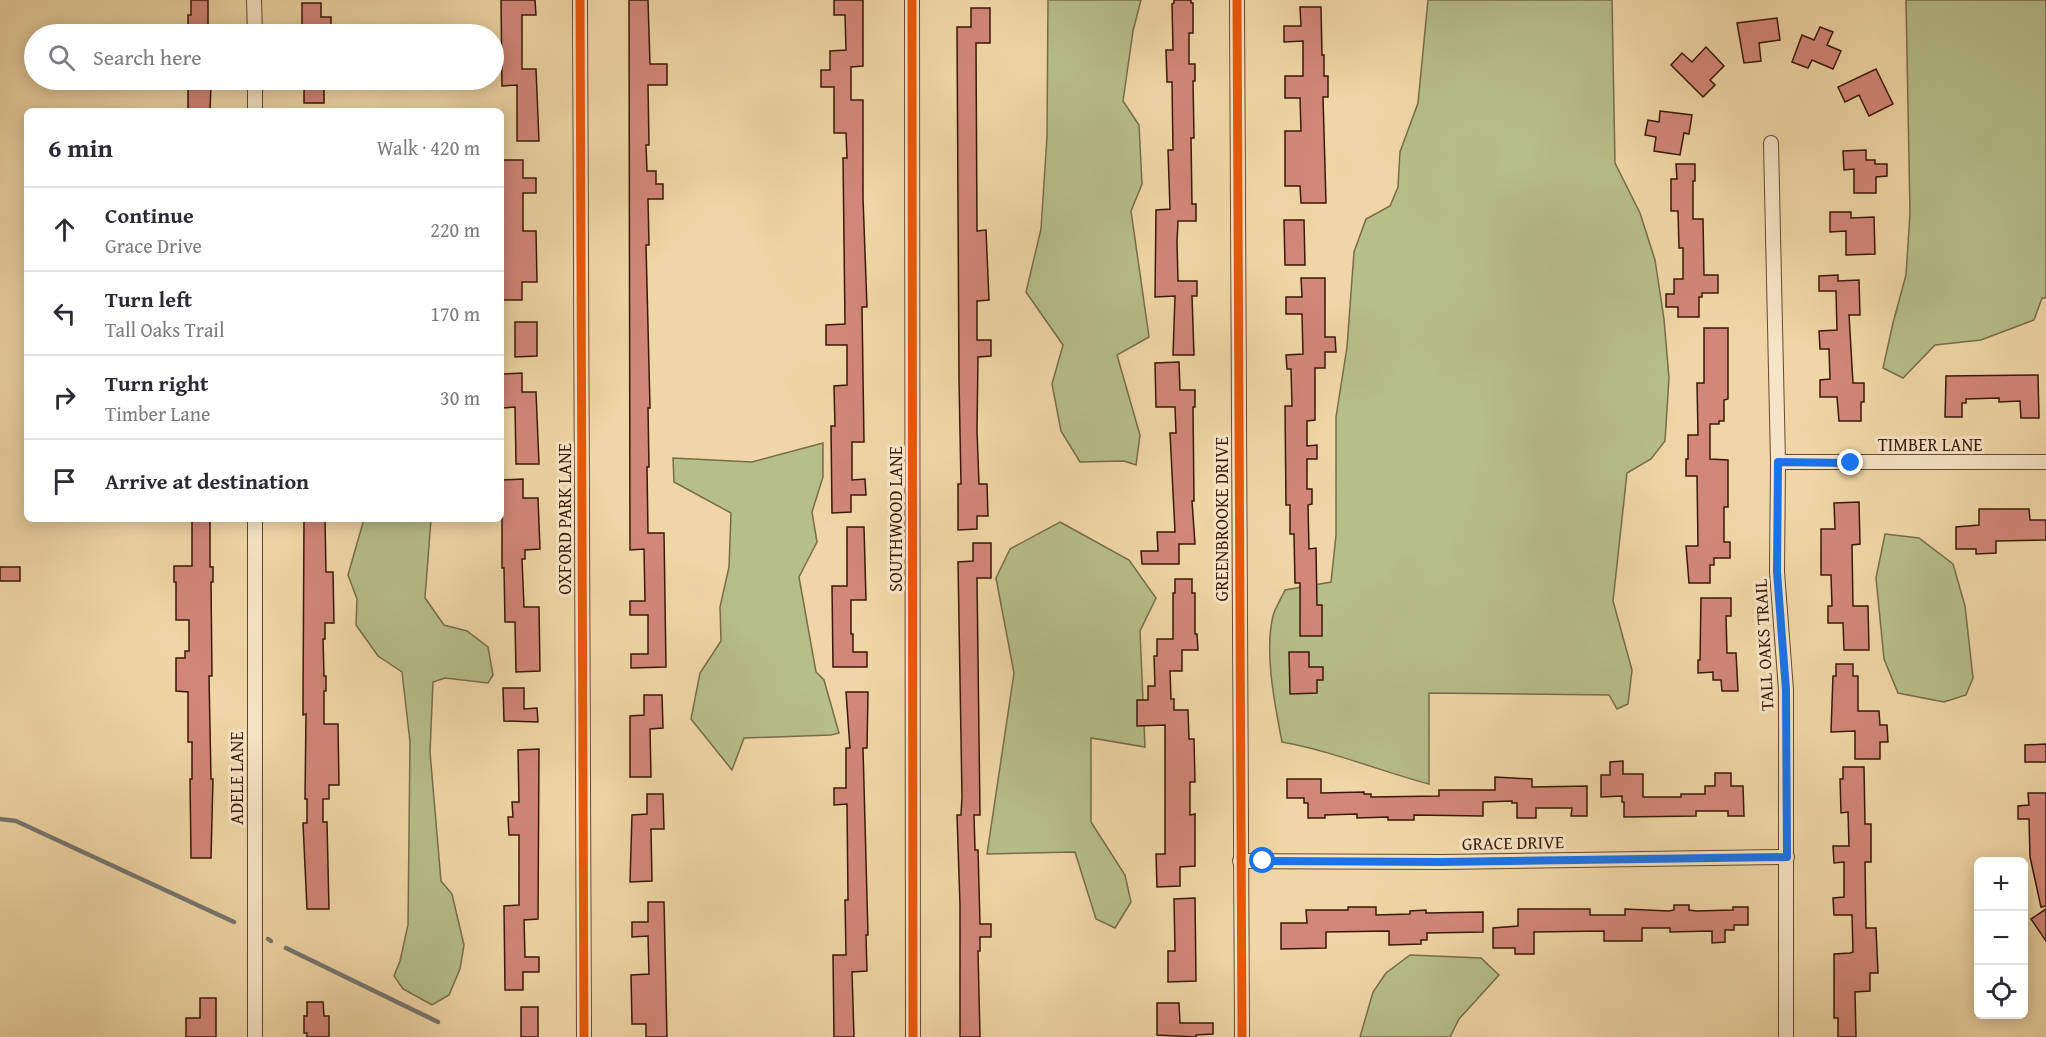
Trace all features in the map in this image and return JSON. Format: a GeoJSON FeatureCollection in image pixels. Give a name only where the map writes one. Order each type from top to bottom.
{"type":"FeatureCollection","features":[{"type":"Feature","properties":{"kind":"street"},"geometry":{"type":"LineString","coordinates":[[255,0],[255,24]]}},
{"type":"Feature","properties":{"kind":"street","name":"OXFORD PARK LANE"},"geometry":{"type":"LineString","coordinates":[[580,0],[584,1037]]}},
{"type":"Feature","properties":{"kind":"street","name":"SOUTHWOOD LANE"},"geometry":{"type":"LineString","coordinates":[[912,0],[913,1037]]}},
{"type":"Feature","properties":{"kind":"street","name":"GREENBROOKE DRIVE"},"geometry":{"type":"LineString","coordinates":[[1237,0],[1242,1037]]}},
{"type":"Feature","properties":{"kind":"street"},"geometry":{"type":"LineString","coordinates":[[255,90],[255,108]]}},
{"type":"Feature","properties":{"kind":"street","name":"TALL OAKS TRAIL"},"geometry":{"type":"LineString","coordinates":[[1771,143],[1778,462],[1777,572],[1786,690],[1786,1037]]}},
{"type":"Feature","properties":{"kind":"street","name":"TIMBER LANE"},"geometry":{"type":"LineString","coordinates":[[1778,462],[2046,462]]}},
{"type":"Feature","properties":{"kind":"street","name":"ADELE LANE"},"geometry":{"type":"LineString","coordinates":[[255,522],[255,1037]]}},
{"type":"Feature","properties":{"kind":"street","name":"GRACE DRIVE"},"geometry":{"type":"LineString","coordinates":[[1240,861],[1441,862],[1787,857]]}},
{"type":"Feature","properties":{"kind":"green space"},"geometry":{"type":"Polygon","coordinates":[[[1048,0],[1141,0],[1133,31],[1123,101],[1139,125],[1142,184],[1131,211],[1149,337],[1117,355],[1140,435],[1136,465],[1124,461],[1080,462],[1061,431],[1052,384],[1063,345],[1026,292],[1041,229],[1047,137],[1048,0]]]}},
{"type":"Feature","properties":{"kind":"green space"},"geometry":{"type":"Polygon","coordinates":[[[1428,0],[1612,0],[1615,163],[1640,213],[1655,260],[1664,319],[1669,378],[1665,441],[1651,459],[1627,473],[1613,601],[1632,670],[1628,704],[1617,709],[1609,695],[1429,693],[1429,784],[1282,742],[1270,662],[1273,616],[1285,590],[1331,582],[1336,535],[1336,417],[1347,347],[1354,252],[1366,219],[1390,206],[1398,187],[1400,152],[1418,103],[1428,0]]]}},
{"type":"Feature","properties":{"kind":"green space"},"geometry":{"type":"Polygon","coordinates":[[[1906,0],[2046,0],[2046,298],[2042,298],[2034,320],[1981,340],[1935,345],[1903,378],[1883,368],[1906,275],[1910,213],[1906,0]]]}},
{"type":"Feature","properties":{"kind":"green space"},"geometry":{"type":"Polygon","coordinates":[[[823,443],[823,477],[812,512],[817,542],[799,577],[816,672],[824,680],[839,733],[744,738],[732,770],[691,719],[700,673],[721,641],[720,607],[729,567],[731,513],[674,482],[673,458],[752,462],[823,443]]]}},
{"type":"Feature","properties":{"kind":"green space"},"geometry":{"type":"Polygon","coordinates":[[[363,522],[431,522],[425,598],[444,625],[467,631],[488,647],[493,675],[488,683],[445,678],[433,682],[430,752],[441,881],[452,894],[464,945],[460,969],[449,995],[432,1005],[403,989],[394,976],[400,961],[408,925],[410,742],[402,672],[378,656],[356,625],[357,599],[348,575],[363,522]]]}},
{"type":"Feature","properties":{"kind":"green space"},"geometry":{"type":"Polygon","coordinates":[[[1060,522],[1129,560],[1156,598],[1140,631],[1145,747],[1091,738],[1091,822],[1125,875],[1131,902],[1115,928],[1096,919],[1075,852],[987,854],[1014,673],[996,578],[1010,549],[1060,522]]]}},
{"type":"Feature","properties":{"kind":"green space"},"geometry":{"type":"Polygon","coordinates":[[[1885,534],[1919,538],[1953,564],[1965,606],[1973,678],[1966,695],[1944,702],[1898,693],[1884,659],[1876,578],[1885,534]]]}},
{"type":"Feature","properties":{"kind":"green space"},"geometry":{"type":"Polygon","coordinates":[[[1410,955],[1481,958],[1499,975],[1459,1019],[1450,1037],[1360,1037],[1373,992],[1386,973],[1410,955]]]}},
{"type":"Feature","properties":{"kind":"building"},"geometry":{"type":"Polygon","coordinates":[[[191,0],[208,0],[208,24],[188,24],[188,15],[191,15],[191,0]]]}},
{"type":"Feature","properties":{"kind":"building"},"geometry":{"type":"Polygon","coordinates":[[[501,0],[535,0],[536,15],[522,15],[522,69],[536,69],[539,141],[517,141],[517,85],[504,86],[504,24],[501,24],[501,0]]]}},
{"type":"Feature","properties":{"kind":"building"},"geometry":{"type":"Polygon","coordinates":[[[629,0],[648,0],[650,64],[667,64],[667,85],[648,85],[649,145],[646,145],[647,171],[656,171],[656,184],[663,184],[663,199],[648,199],[649,245],[646,245],[650,408],[648,408],[649,467],[647,467],[648,533],[664,533],[666,667],[631,668],[631,654],[648,654],[648,615],[630,615],[630,601],[645,601],[644,549],[630,550],[629,0]]]}},
{"type":"Feature","properties":{"kind":"building"},"geometry":{"type":"Polygon","coordinates":[[[834,0],[863,0],[863,66],[851,67],[851,100],[863,100],[863,198],[867,307],[862,307],[864,442],[852,442],[852,480],[865,479],[866,495],[851,495],[851,512],[832,513],[831,426],[835,426],[834,386],[847,385],[847,345],[826,345],[826,325],[845,324],[843,158],[847,158],[846,133],[834,133],[834,87],[821,87],[821,70],[830,70],[830,51],[846,50],[845,15],[834,15],[834,0]]]}},
{"type":"Feature","properties":{"kind":"building"},"geometry":{"type":"Polygon","coordinates":[[[1174,0],[1191,0],[1193,3],[1193,33],[1189,33],[1189,64],[1195,64],[1194,138],[1191,138],[1192,204],[1196,204],[1196,221],[1178,221],[1177,242],[1178,281],[1197,281],[1197,296],[1192,296],[1194,355],[1173,355],[1175,296],[1155,297],[1156,210],[1170,209],[1168,150],[1173,150],[1172,82],[1167,82],[1166,50],[1173,50],[1172,4],[1174,0]]]}},
{"type":"Feature","properties":{"kind":"building"},"geometry":{"type":"Polygon","coordinates":[[[302,3],[321,3],[321,17],[331,17],[331,24],[302,24],[302,3]]]}},
{"type":"Feature","properties":{"kind":"building"},"geometry":{"type":"Polygon","coordinates":[[[1300,7],[1321,7],[1324,76],[1328,76],[1328,97],[1323,97],[1326,203],[1301,203],[1300,186],[1285,186],[1285,131],[1301,131],[1300,98],[1285,98],[1285,76],[1303,76],[1303,41],[1284,42],[1284,26],[1301,26],[1300,7]]]}},
{"type":"Feature","properties":{"kind":"building"},"geometry":{"type":"Polygon","coordinates":[[[971,8],[990,8],[990,43],[976,43],[977,231],[986,230],[989,300],[977,301],[977,340],[991,340],[991,356],[978,357],[977,430],[979,484],[987,484],[988,516],[977,516],[977,529],[958,530],[958,484],[961,484],[957,27],[971,27],[971,8]]]}},
{"type":"Feature","properties":{"kind":"building"},"geometry":{"type":"Polygon","coordinates":[[[1777,18],[1780,40],[1759,43],[1761,61],[1744,63],[1737,23],[1777,18]]]}},
{"type":"Feature","properties":{"kind":"building"},"geometry":{"type":"Polygon","coordinates":[[[1820,27],[1833,32],[1827,45],[1841,51],[1833,69],[1812,60],[1808,68],[1792,62],[1802,35],[1814,40],[1820,27]]]}},
{"type":"Feature","properties":{"kind":"building"},"geometry":{"type":"Polygon","coordinates":[[[1706,47],[1724,66],[1710,80],[1715,85],[1703,97],[1671,65],[1682,53],[1692,62],[1706,47]]]}},
{"type":"Feature","properties":{"kind":"building"},"geometry":{"type":"Polygon","coordinates":[[[1876,69],[1893,104],[1869,116],[1859,95],[1845,102],[1838,87],[1876,69]]]}},
{"type":"Feature","properties":{"kind":"building"},"geometry":{"type":"Polygon","coordinates":[[[188,90],[211,90],[210,108],[188,108],[188,90]]]}},
{"type":"Feature","properties":{"kind":"building"},"geometry":{"type":"Polygon","coordinates":[[[304,90],[324,90],[324,103],[304,103],[304,90]]]}},
{"type":"Feature","properties":{"kind":"building"},"geometry":{"type":"Polygon","coordinates":[[[1660,111],[1692,115],[1689,134],[1684,133],[1680,155],[1654,151],[1656,137],[1645,135],[1648,120],[1659,122],[1660,111]]]}},
{"type":"Feature","properties":{"kind":"building"},"geometry":{"type":"Polygon","coordinates":[[[1866,150],[1866,160],[1875,160],[1875,164],[1887,164],[1887,176],[1876,177],[1876,193],[1854,193],[1854,169],[1844,170],[1843,151],[1866,150]]]}},
{"type":"Feature","properties":{"kind":"building"},"geometry":{"type":"Polygon","coordinates":[[[504,160],[523,160],[523,178],[536,178],[536,193],[523,193],[523,231],[536,231],[537,282],[522,282],[522,300],[504,300],[504,160]]]}},
{"type":"Feature","properties":{"kind":"building"},"geometry":{"type":"Polygon","coordinates":[[[1676,164],[1695,164],[1693,219],[1703,219],[1704,275],[1718,275],[1718,293],[1702,293],[1702,297],[1699,297],[1699,317],[1678,317],[1678,307],[1666,307],[1666,294],[1674,294],[1674,279],[1683,279],[1683,248],[1679,248],[1678,211],[1671,211],[1671,179],[1677,179],[1676,164]]]}},
{"type":"Feature","properties":{"kind":"building"},"geometry":{"type":"Polygon","coordinates":[[[1830,212],[1851,212],[1851,218],[1874,217],[1875,254],[1846,255],[1846,231],[1830,232],[1830,212]]]}},
{"type":"Feature","properties":{"kind":"building"},"geometry":{"type":"Polygon","coordinates":[[[1284,220],[1304,220],[1305,265],[1285,265],[1284,220]]]}},
{"type":"Feature","properties":{"kind":"building"},"geometry":{"type":"Polygon","coordinates":[[[1838,275],[1838,281],[1859,280],[1860,315],[1849,315],[1853,383],[1864,383],[1861,421],[1839,421],[1837,397],[1820,397],[1820,380],[1830,379],[1829,349],[1820,349],[1819,331],[1837,330],[1836,291],[1819,291],[1819,276],[1838,275]]]}},
{"type":"Feature","properties":{"kind":"building"},"geometry":{"type":"Polygon","coordinates":[[[1301,278],[1325,278],[1325,337],[1335,337],[1336,352],[1325,352],[1325,368],[1315,368],[1315,420],[1307,421],[1307,446],[1317,445],[1317,459],[1307,459],[1307,489],[1312,489],[1312,504],[1308,505],[1309,549],[1316,548],[1317,605],[1322,605],[1322,636],[1300,636],[1300,583],[1295,583],[1294,534],[1290,534],[1290,505],[1286,505],[1285,406],[1292,406],[1291,369],[1287,369],[1286,355],[1303,354],[1302,314],[1286,314],[1286,297],[1302,297],[1301,278]]]}},
{"type":"Feature","properties":{"kind":"building"},"geometry":{"type":"Polygon","coordinates":[[[515,322],[537,322],[537,356],[515,357],[515,322]]]}},
{"type":"Feature","properties":{"kind":"building"},"geometry":{"type":"Polygon","coordinates":[[[1704,328],[1728,328],[1728,399],[1724,400],[1724,421],[1719,421],[1719,424],[1710,424],[1710,459],[1728,460],[1728,507],[1724,507],[1724,542],[1730,542],[1730,558],[1714,558],[1714,565],[1710,565],[1710,583],[1689,583],[1686,546],[1698,546],[1697,476],[1686,476],[1686,459],[1688,459],[1688,435],[1698,435],[1697,383],[1704,383],[1704,328]]]}},
{"type":"Feature","properties":{"kind":"building"},"geometry":{"type":"Polygon","coordinates":[[[1179,362],[1180,390],[1195,390],[1195,407],[1193,407],[1194,501],[1192,501],[1195,544],[1179,544],[1179,564],[1142,564],[1141,551],[1158,551],[1157,532],[1175,532],[1170,433],[1176,433],[1175,407],[1156,407],[1155,363],[1179,362]]]}},
{"type":"Feature","properties":{"kind":"building"},"geometry":{"type":"Polygon","coordinates":[[[522,373],[522,392],[536,392],[539,464],[516,464],[515,407],[504,408],[504,374],[522,373]]]}},
{"type":"Feature","properties":{"kind":"building"},"geometry":{"type":"Polygon","coordinates":[[[2038,375],[2039,418],[2021,418],[2020,401],[1999,402],[1999,398],[1966,399],[1966,403],[1962,403],[1962,417],[1945,417],[1946,376],[2038,375]]]}},
{"type":"Feature","properties":{"kind":"building"},"geometry":{"type":"Polygon","coordinates":[[[523,479],[523,498],[538,498],[540,549],[525,550],[525,559],[522,559],[524,607],[539,607],[540,671],[516,672],[515,622],[505,622],[504,568],[502,568],[504,480],[523,479]]]}},
{"type":"Feature","properties":{"kind":"building"},"geometry":{"type":"Polygon","coordinates":[[[1859,502],[1860,544],[1852,545],[1853,606],[1868,606],[1869,650],[1844,650],[1843,623],[1828,623],[1828,606],[1832,606],[1831,575],[1821,575],[1821,529],[1835,529],[1834,503],[1859,502]]]}},
{"type":"Feature","properties":{"kind":"building"},"geometry":{"type":"Polygon","coordinates":[[[1979,509],[2029,509],[2030,520],[2046,520],[2046,540],[1996,541],[1996,553],[1976,554],[1976,549],[1956,549],[1956,527],[1979,525],[1979,509]]]}},
{"type":"Feature","properties":{"kind":"building"},"geometry":{"type":"Polygon","coordinates":[[[192,522],[210,522],[210,567],[213,567],[213,582],[211,582],[212,676],[209,676],[211,779],[213,779],[211,858],[191,858],[192,742],[188,742],[188,692],[176,691],[176,658],[185,658],[185,651],[189,651],[189,620],[176,620],[174,566],[192,566],[192,522]]]}},
{"type":"Feature","properties":{"kind":"building"},"geometry":{"type":"Polygon","coordinates":[[[304,522],[325,522],[326,572],[333,572],[334,623],[325,623],[325,639],[323,639],[324,676],[326,676],[324,724],[338,724],[339,785],[329,785],[329,799],[323,799],[323,822],[327,822],[329,909],[307,909],[303,823],[307,823],[306,714],[303,715],[304,522]]]}},
{"type":"Feature","properties":{"kind":"building"},"geometry":{"type":"Polygon","coordinates":[[[847,527],[864,527],[866,600],[851,600],[851,634],[853,634],[853,652],[867,652],[867,667],[833,667],[832,586],[847,586],[847,527]]]}},
{"type":"Feature","properties":{"kind":"building"},"geometry":{"type":"Polygon","coordinates":[[[973,543],[991,543],[991,578],[977,578],[980,815],[974,815],[975,850],[978,850],[980,924],[991,924],[991,937],[980,937],[980,951],[978,951],[980,1037],[960,1037],[957,815],[961,815],[962,797],[958,562],[973,561],[973,543]]]}},
{"type":"Feature","properties":{"kind":"building"},"geometry":{"type":"Polygon","coordinates":[[[0,567],[20,567],[20,581],[0,581],[0,567]]]}},
{"type":"Feature","properties":{"kind":"building"},"geometry":{"type":"Polygon","coordinates":[[[1175,579],[1192,579],[1192,593],[1195,593],[1195,634],[1197,634],[1198,650],[1182,650],[1182,671],[1170,671],[1171,699],[1174,699],[1174,710],[1188,710],[1189,739],[1194,739],[1195,782],[1190,782],[1190,815],[1195,814],[1195,866],[1180,867],[1180,886],[1157,887],[1156,854],[1165,854],[1165,725],[1137,726],[1137,700],[1148,700],[1148,686],[1155,686],[1154,656],[1157,656],[1157,639],[1173,639],[1175,579]]]}},
{"type":"Feature","properties":{"kind":"building"},"geometry":{"type":"Polygon","coordinates":[[[1701,598],[1731,598],[1731,616],[1726,616],[1727,653],[1736,653],[1738,691],[1722,691],[1721,680],[1713,680],[1713,672],[1698,673],[1701,598]]]}},
{"type":"Feature","properties":{"kind":"building"},"geometry":{"type":"Polygon","coordinates":[[[1289,652],[1309,652],[1309,667],[1323,667],[1323,680],[1317,680],[1317,693],[1290,694],[1289,652]]]}},
{"type":"Feature","properties":{"kind":"building"},"geometry":{"type":"Polygon","coordinates":[[[1836,664],[1853,664],[1853,676],[1858,676],[1858,711],[1879,711],[1880,725],[1887,725],[1888,742],[1880,742],[1880,759],[1855,759],[1855,731],[1831,732],[1833,676],[1836,676],[1836,664]]]}},
{"type":"Feature","properties":{"kind":"building"},"geometry":{"type":"Polygon","coordinates":[[[503,688],[524,688],[524,709],[537,708],[538,722],[504,721],[503,688]]]}},
{"type":"Feature","properties":{"kind":"building"},"geometry":{"type":"Polygon","coordinates":[[[846,692],[868,692],[867,748],[863,748],[867,971],[852,972],[854,1037],[834,1037],[833,955],[846,955],[845,900],[848,900],[847,804],[834,805],[834,788],[846,788],[846,748],[850,748],[846,692]]]}},
{"type":"Feature","properties":{"kind":"building"},"geometry":{"type":"Polygon","coordinates":[[[644,695],[662,695],[663,728],[650,729],[651,777],[630,777],[630,716],[644,715],[644,695]]]}},
{"type":"Feature","properties":{"kind":"building"},"geometry":{"type":"Polygon","coordinates":[[[2046,744],[2046,762],[2025,762],[2025,745],[2046,744]]]}},
{"type":"Feature","properties":{"kind":"building"},"geometry":{"type":"Polygon","coordinates":[[[539,749],[538,919],[524,920],[525,957],[539,957],[539,972],[523,972],[523,990],[505,990],[504,906],[519,905],[519,835],[509,835],[508,817],[513,817],[512,802],[519,802],[518,750],[539,749]]]}},
{"type":"Feature","properties":{"kind":"building"},"geometry":{"type":"Polygon","coordinates":[[[1623,761],[1623,774],[1643,774],[1643,797],[1681,797],[1681,794],[1705,794],[1705,786],[1715,786],[1715,773],[1731,773],[1731,786],[1743,786],[1744,816],[1728,816],[1728,811],[1696,811],[1696,816],[1624,817],[1622,796],[1601,797],[1601,775],[1610,775],[1610,762],[1623,761]]]}},
{"type":"Feature","properties":{"kind":"building"},"geometry":{"type":"Polygon","coordinates":[[[1843,767],[1864,767],[1865,824],[1871,824],[1871,862],[1865,862],[1866,928],[1876,928],[1878,973],[1870,973],[1870,991],[1855,992],[1856,1037],[1838,1037],[1838,1018],[1834,1018],[1834,954],[1853,952],[1852,915],[1834,915],[1833,898],[1844,897],[1844,862],[1834,863],[1833,846],[1849,846],[1848,812],[1841,813],[1840,779],[1843,779],[1843,767]]]}},
{"type":"Feature","properties":{"kind":"building"},"geometry":{"type":"Polygon","coordinates":[[[1495,777],[1532,779],[1532,787],[1587,786],[1587,816],[1571,816],[1572,808],[1536,808],[1536,818],[1517,818],[1517,803],[1512,803],[1512,801],[1483,802],[1483,816],[1414,815],[1414,820],[1388,820],[1388,817],[1357,818],[1357,814],[1308,818],[1308,803],[1304,803],[1304,798],[1287,798],[1287,779],[1321,779],[1321,793],[1364,792],[1364,794],[1371,794],[1371,797],[1439,796],[1439,790],[1495,790],[1495,777]]]}},
{"type":"Feature","properties":{"kind":"building"},"geometry":{"type":"Polygon","coordinates":[[[2028,793],[2046,793],[2046,906],[2041,907],[2030,857],[2029,819],[2018,819],[2018,806],[2029,805],[2028,793]]]}},
{"type":"Feature","properties":{"kind":"building"},"geometry":{"type":"Polygon","coordinates":[[[647,794],[663,794],[664,829],[651,829],[652,881],[630,882],[632,815],[647,814],[647,794]]]}},
{"type":"Feature","properties":{"kind":"building"},"geometry":{"type":"Polygon","coordinates":[[[1195,898],[1196,981],[1168,982],[1168,951],[1175,951],[1174,899],[1195,898]]]}},
{"type":"Feature","properties":{"kind":"building"},"geometry":{"type":"Polygon","coordinates":[[[648,902],[664,902],[667,1037],[646,1037],[646,1024],[632,1024],[631,975],[649,974],[648,936],[632,937],[632,922],[648,922],[648,902]]]}},
{"type":"Feature","properties":{"kind":"building"},"geometry":{"type":"Polygon","coordinates":[[[1674,905],[1689,905],[1689,910],[1696,911],[1733,910],[1733,907],[1748,907],[1748,925],[1734,925],[1734,930],[1725,930],[1725,942],[1712,943],[1712,931],[1670,932],[1670,928],[1642,928],[1642,941],[1604,941],[1604,931],[1534,932],[1534,954],[1515,954],[1515,948],[1493,948],[1493,928],[1518,926],[1518,909],[1590,909],[1590,915],[1625,915],[1625,909],[1669,911],[1674,910],[1674,905]]]}},
{"type":"Feature","properties":{"kind":"building"},"geometry":{"type":"Polygon","coordinates":[[[1348,907],[1376,907],[1376,915],[1410,914],[1410,911],[1426,910],[1426,913],[1483,912],[1483,932],[1427,933],[1427,940],[1421,940],[1421,944],[1389,945],[1389,931],[1326,932],[1326,948],[1281,949],[1281,923],[1307,923],[1306,910],[1348,910],[1348,907]]]}},
{"type":"Feature","properties":{"kind":"building"},"geometry":{"type":"Polygon","coordinates":[[[2046,909],[2046,941],[2031,919],[2046,909]]]}},
{"type":"Feature","properties":{"kind":"building"},"geometry":{"type":"Polygon","coordinates":[[[200,998],[216,998],[216,1037],[186,1037],[186,1018],[200,1018],[200,998]]]}},
{"type":"Feature","properties":{"kind":"building"},"geometry":{"type":"Polygon","coordinates":[[[307,1002],[323,1002],[324,1016],[329,1016],[329,1037],[307,1037],[307,1033],[304,1033],[307,1002]]]}},
{"type":"Feature","properties":{"kind":"building"},"geometry":{"type":"Polygon","coordinates":[[[1157,1003],[1179,1003],[1180,1023],[1213,1023],[1213,1034],[1196,1035],[1196,1037],[1157,1035],[1157,1003]]]}},
{"type":"Feature","properties":{"kind":"building"},"geometry":{"type":"Polygon","coordinates":[[[521,1007],[538,1007],[538,1037],[521,1037],[521,1007]]]}},
{"type":"Feature","properties":{"kind":"waterway"},"geometry":{"type":"LineString","coordinates":[[0,819],[16,821],[234,922]]}},
{"type":"Feature","properties":{"kind":"waterway"},"geometry":{"type":"LineString","coordinates":[[286,948],[438,1022]]}},
{"type":"Feature","properties":{"kind":"cycle path"},"geometry":{"type":"LineString","coordinates":[[580,0],[584,1037]]}},
{"type":"Feature","properties":{"kind":"cycle path"},"geometry":{"type":"LineString","coordinates":[[912,0],[913,1037]]}},
{"type":"Feature","properties":{"kind":"cycle path"},"geometry":{"type":"LineString","coordinates":[[1237,0],[1242,1037]]}},
{"type":"Feature","properties":{"kind":"route"},"geometry":{"type":"LineString","coordinates":[[1263,861],[1441,862],[1787,857],[1786,690],[1777,572],[1778,462],[1851,463]]}}]}
